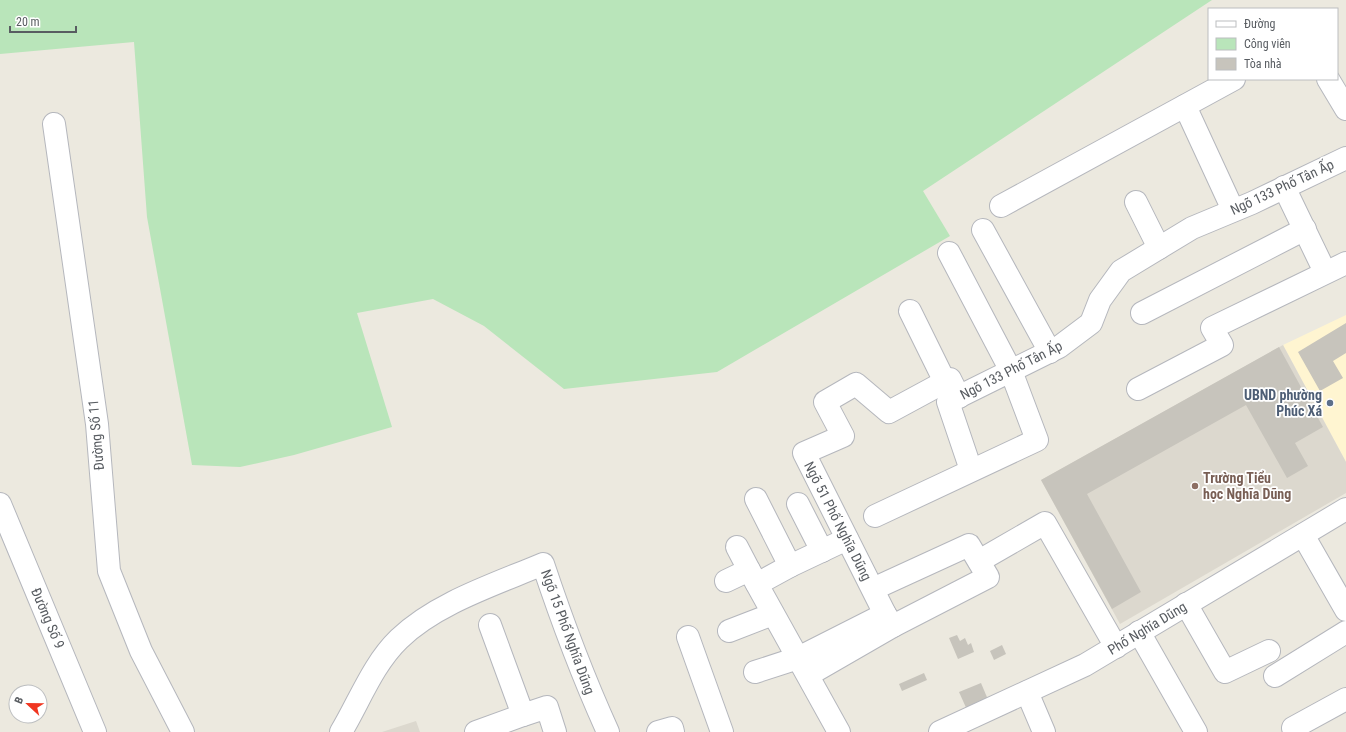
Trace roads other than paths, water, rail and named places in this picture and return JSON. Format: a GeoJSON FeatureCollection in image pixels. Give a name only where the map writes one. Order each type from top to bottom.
{"type":"FeatureCollection","features":[{"type":"Feature","properties":{"kind":"street"},"geometry":{"type":"LineString","coordinates":[[1001,206],[1232,80]]}},
{"type":"Feature","properties":{"kind":"street"},"geometry":{"type":"LineString","coordinates":[[1329,80],[1346,109]]}},
{"type":"Feature","properties":{"kind":"street"},"geometry":{"type":"LineString","coordinates":[[1185,106],[1233,210]]}},
{"type":"Feature","properties":{"kind":"street","name":"Đường Số 11"},"geometry":{"type":"LineString","coordinates":[[54,124],[97,424],[109,571],[141,651],[183,732]]}},
{"type":"Feature","properties":{"kind":"street","name":"Ngõ 133 Phố Tân Ấp"},"geometry":{"type":"LineString","coordinates":[[971,470],[948,402],[952,389],[1011,371],[1050,352],[1091,323],[1100,300],[1121,271],[1192,228],[1346,158]]}},
{"type":"Feature","properties":{"kind":"street"},"geometry":{"type":"LineString","coordinates":[[1284,187],[1325,272]]}},
{"type":"Feature","properties":{"kind":"street"},"geometry":{"type":"LineString","coordinates":[[1136,202],[1159,248]]}},
{"type":"Feature","properties":{"kind":"street"},"geometry":{"type":"LineString","coordinates":[[1142,313],[1305,229]]}},
{"type":"Feature","properties":{"kind":"street"},"geometry":{"type":"LineString","coordinates":[[982,230],[1050,352]]}},
{"type":"Feature","properties":{"kind":"street"},"geometry":{"type":"LineString","coordinates":[[875,516],[1037,440],[1011,371],[949,253]]}},
{"type":"Feature","properties":{"kind":"street"},"geometry":{"type":"LineString","coordinates":[[1138,389],[1222,345],[1212,328],[1346,263]]}},
{"type":"Feature","properties":{"kind":"street"},"geometry":{"type":"LineString","coordinates":[[910,311],[952,389]]}},
{"type":"Feature","properties":{"kind":"street","name":"Ngõ 51 Phố Nghĩa Dũng"},"geometry":{"type":"LineString","coordinates":[[873,589],[969,545],[988,577],[889,620],[873,589],[847,538],[804,453],[843,436],[825,402],[856,384],[889,412],[952,389]]}},
{"type":"Feature","properties":{"kind":"street"},"geometry":{"type":"LineString","coordinates":[[756,499],[790,566]]}},
{"type":"Feature","properties":{"kind":"street","name":"Đường Số 9"},"geometry":{"type":"LineString","coordinates":[[0,504],[96,732]]}},
{"type":"Feature","properties":{"kind":"street"},"geometry":{"type":"LineString","coordinates":[[798,504],[822,551]]}},
{"type":"Feature","properties":{"kind":"street","name":"Phố Nghĩa Dũng"},"geometry":{"type":"LineString","coordinates":[[940,732],[1085,665],[1346,509]]}},
{"type":"Feature","properties":{"kind":"street"},"geometry":{"type":"LineString","coordinates":[[979,561],[1046,523],[1116,647]]}},
{"type":"Feature","properties":{"kind":"street"},"geometry":{"type":"LineString","coordinates":[[1303,535],[1346,610]]}},
{"type":"Feature","properties":{"kind":"street"},"geometry":{"type":"LineString","coordinates":[[726,581],[753,577],[790,566],[847,538]]}},
{"type":"Feature","properties":{"kind":"street"},"geometry":{"type":"LineString","coordinates":[[737,547],[839,732]]}},
{"type":"Feature","properties":{"kind":"street","name":"Ngõ 15 Phố Nghĩa Dũng"},"geometry":{"type":"LineString","coordinates":[[341,732],[369,679],[398,639],[434,612],[543,564],[558,611],[591,695],[608,732]]}},
{"type":"Feature","properties":{"kind":"street"},"geometry":{"type":"LineString","coordinates":[[1186,604],[1225,672],[1269,651]]}},
{"type":"Feature","properties":{"kind":"street"},"geometry":{"type":"LineString","coordinates":[[729,631],[773,614]]}},
{"type":"Feature","properties":{"kind":"street"},"geometry":{"type":"LineString","coordinates":[[755,672],[803,667],[889,620]]}},
{"type":"Feature","properties":{"kind":"street"},"geometry":{"type":"LineString","coordinates":[[490,625],[523,715]]}},
{"type":"Feature","properties":{"kind":"street"},"geometry":{"type":"LineString","coordinates":[[1139,632],[1196,732]]}},
{"type":"Feature","properties":{"kind":"street"},"geometry":{"type":"LineString","coordinates":[[1275,676],[1346,632]]}},
{"type":"Feature","properties":{"kind":"street"},"geometry":{"type":"LineString","coordinates":[[688,637],[722,732]]}},
{"type":"Feature","properties":{"kind":"street"},"geometry":{"type":"LineString","coordinates":[[1027,692],[1044,732]]}},
{"type":"Feature","properties":{"kind":"street"},"geometry":{"type":"LineString","coordinates":[[1294,728],[1346,699]]}},
{"type":"Feature","properties":{"kind":"street"},"geometry":{"type":"LineString","coordinates":[[476,732],[547,707],[555,732]]}},
{"type":"Feature","properties":{"kind":"street"},"geometry":{"type":"LineString","coordinates":[[658,732],[672,728],[673,732]]}},
{"type":"Feature","properties":{"kind":"place","name":"UBND phường Phúc Xá"},"geometry":{"type":"Point","coordinates":[1330,403]}},
{"type":"Feature","properties":{"kind":"place","name":"Trường Tiểu học Nghĩa Dũng"},"geometry":{"type":"Point","coordinates":[1195,486]}}]}
